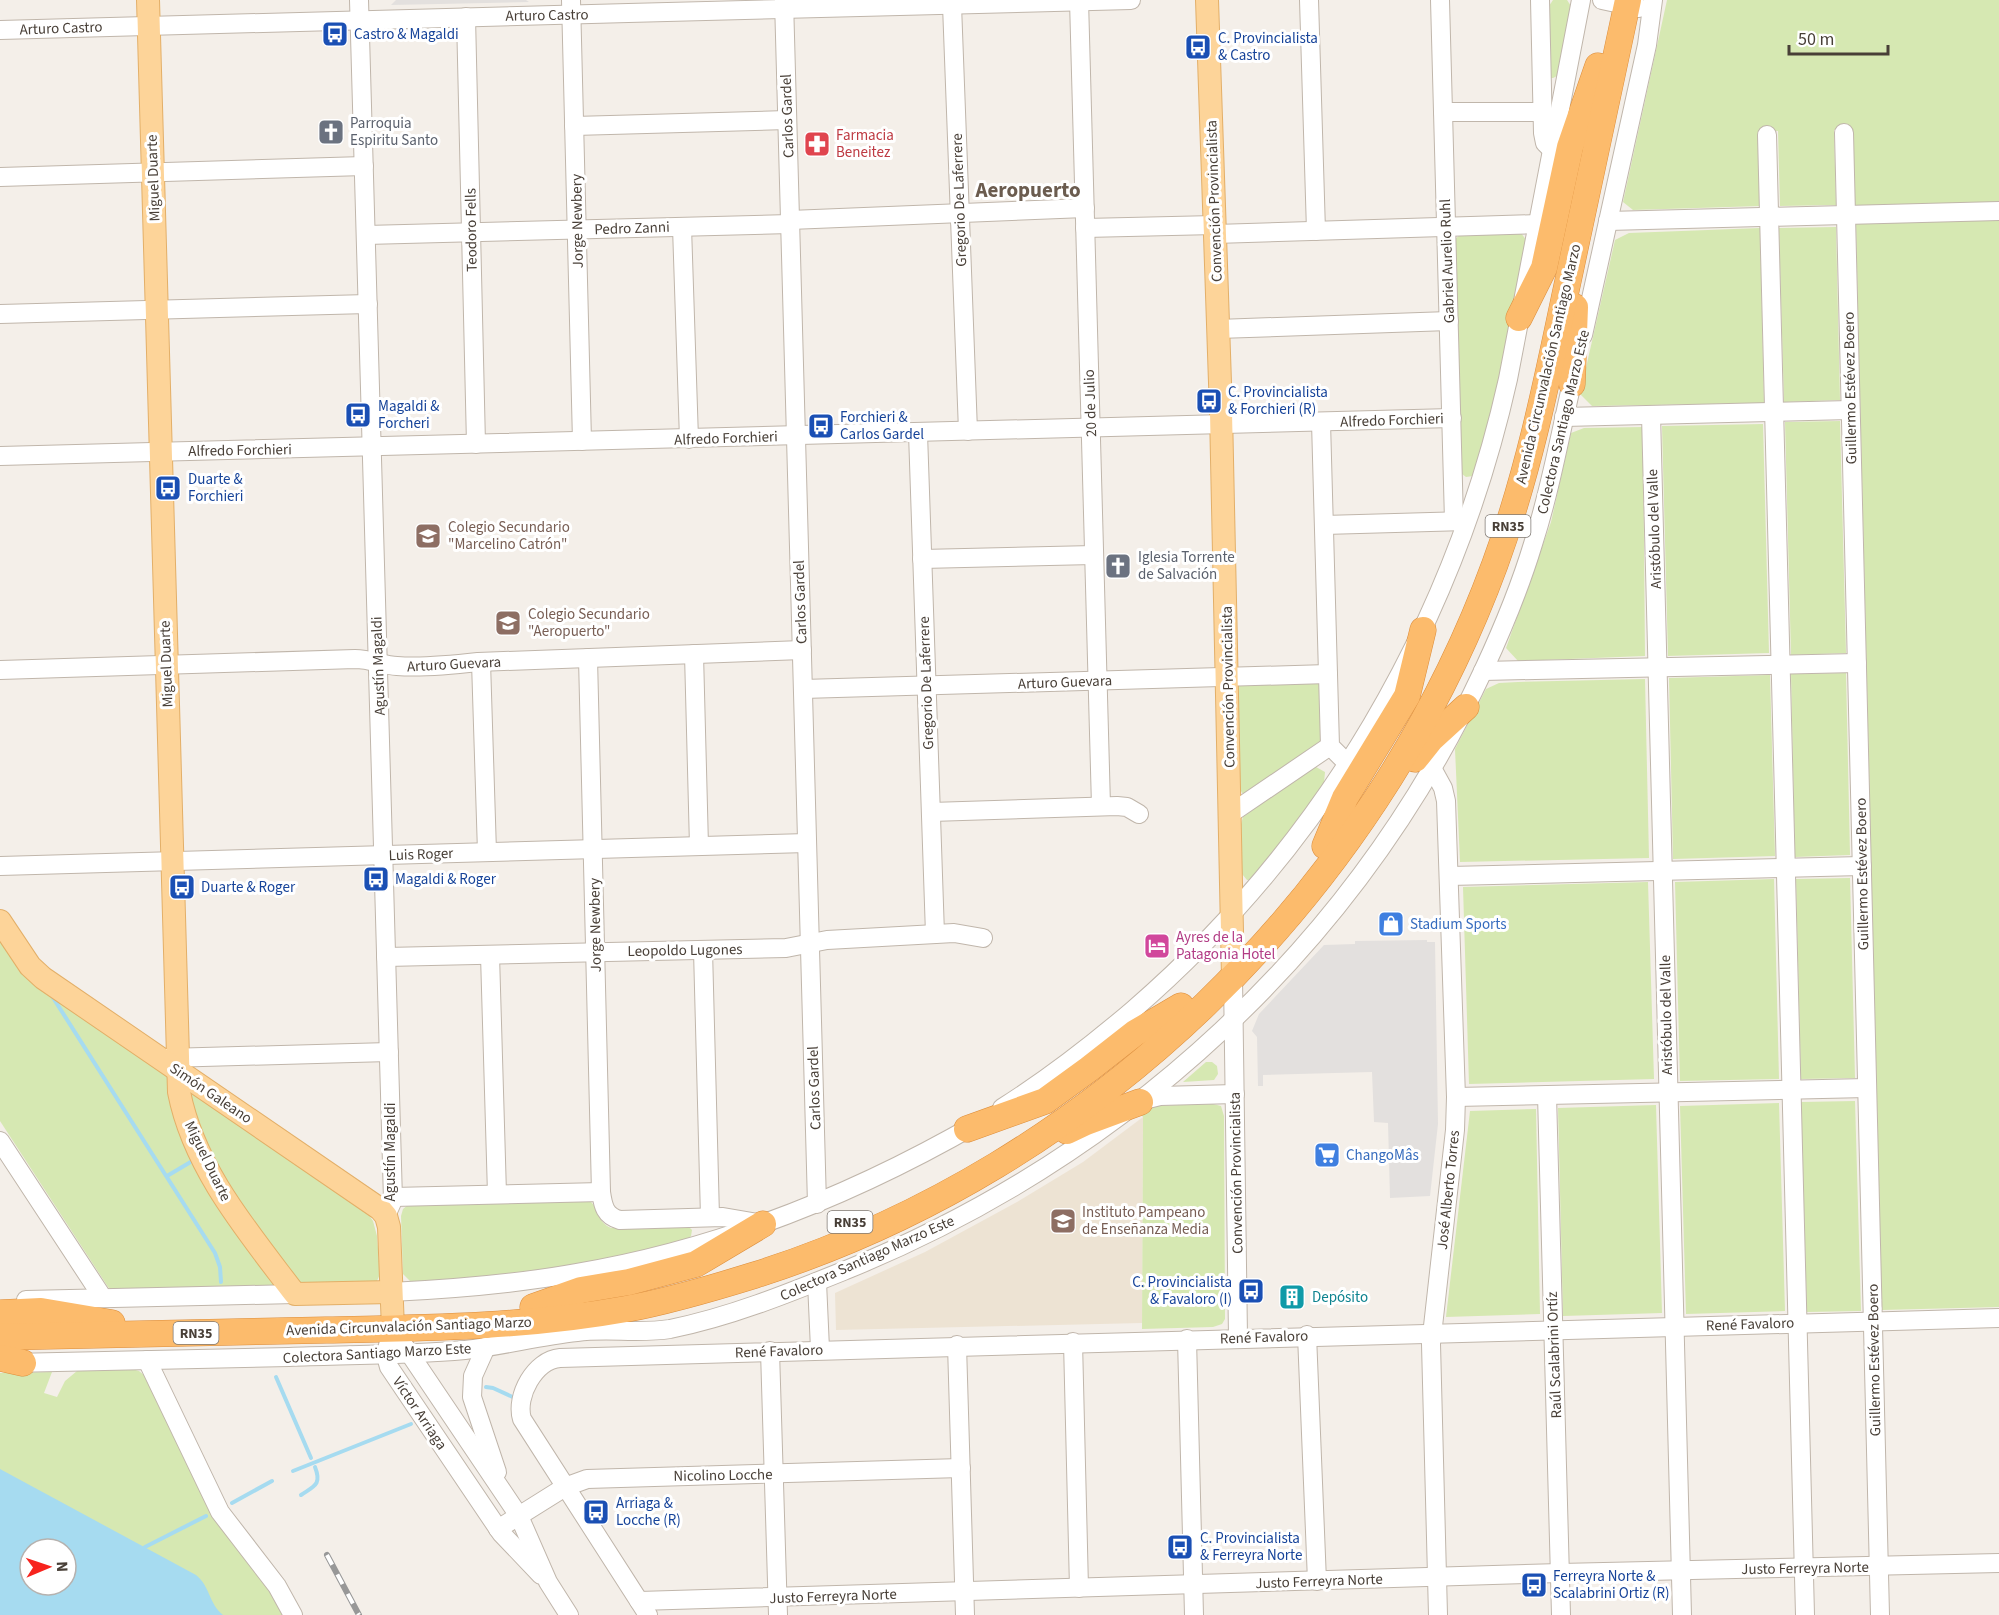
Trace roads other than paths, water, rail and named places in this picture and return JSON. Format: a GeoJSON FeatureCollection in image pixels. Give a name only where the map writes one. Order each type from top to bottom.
{"type":"FeatureCollection","features":[{"type":"Feature","properties":{"kind":"highway","name":"Avenida Circunvalación Santiago Marzo"},"geometry":{"type":"LineString","coordinates":[[0,1325],[530,1321],[626,1309],[712,1288],[813,1254],[878,1227],[934,1199],[1004,1159],[1091,1101],[1151,1053],[1233,966],[1325,846],[1382,761],[1422,691],[1456,618],[1492,526],[1527,399],[1598,66],[1616,1]]}},
{"type":"Feature","properties":{"kind":"highway","name":"Avenida Circunvalación Santiago Marzo"},"geometry":{"type":"LineString","coordinates":[[0,1337],[392,1323],[533,1307],[630,1292],[711,1272],[798,1243],[891,1204],[972,1160],[1062,1103],[1122,1058],[1181,1006],[1233,966],[1294,911],[1356,830],[1404,755],[1452,667],[1490,577],[1514,507],[1538,421],[1608,94],[1616,1]]}},
{"type":"Feature","properties":{"kind":"highway"},"geometry":{"type":"LineString","coordinates":[[1520,318],[1544,268],[1570,147],[1598,66]]}},
{"type":"Feature","properties":{"kind":"highway"},"geometry":{"type":"LineString","coordinates":[[1572,384],[1575,302],[1600,183],[1608,94]]}},
{"type":"Feature","properties":{"kind":"highway"},"geometry":{"type":"LineString","coordinates":[[1325,846],[1342,804],[1407,696],[1423,630]]}},
{"type":"Feature","properties":{"kind":"highway"},"geometry":{"type":"LineString","coordinates":[[1294,911],[1348,861],[1420,752],[1466,707]]}},
{"type":"Feature","properties":{"kind":"highway"},"geometry":{"type":"LineString","coordinates":[[967,1129],[1044,1101],[1135,1033],[1181,1006]]}},
{"type":"Feature","properties":{"kind":"highway"},"geometry":{"type":"LineString","coordinates":[[934,1199],[993,1177],[1080,1124],[1140,1102]]}},
{"type":"Feature","properties":{"kind":"highway"},"geometry":{"type":"LineString","coordinates":[[533,1307],[576,1292],[628,1282],[696,1264],[763,1224]]}},
{"type":"Feature","properties":{"kind":"highway"},"geometry":{"type":"LineString","coordinates":[[574,1332],[623,1322],[744,1288],[813,1254]]}},
{"type":"Feature","properties":{"kind":"highway"},"geometry":{"type":"LineString","coordinates":[[0,1312],[41,1311],[112,1323]]}},
{"type":"Feature","properties":{"kind":"main road","name":"Miguel Duarte"},"geometry":{"type":"LineString","coordinates":[[148,0],[172,861],[171,1062],[184,1113],[210,1171],[240,1220],[295,1294]]}},
{"type":"Feature","properties":{"kind":"main road","name":"Convención Provincialista"},"geometry":{"type":"LineString","coordinates":[[1207,0],[1222,425],[1233,966]]}},
{"type":"Feature","properties":{"kind":"main road","name":"Simón Galeano"},"geometry":{"type":"LineString","coordinates":[[0,921],[37,974],[171,1062],[375,1205],[388,1205]]}},
{"type":"Feature","properties":{"kind":"main road","name":"Agustín Magaldi"},"geometry":{"type":"LineString","coordinates":[[388,1205],[392,1323]]}},
{"type":"Feature","properties":{"kind":"main road"},"geometry":{"type":"LineString","coordinates":[[295,1294],[391,1292]]}},
{"type":"Feature","properties":{"kind":"street","name":"Agustín Magaldi"},"geometry":{"type":"LineString","coordinates":[[359,0],[386,957],[388,1205]]}},
{"type":"Feature","properties":{"kind":"street","name":"Arturo Castro"},"geometry":{"type":"LineString","coordinates":[[0,30],[466,17],[571,7],[911,3],[952,5],[1131,0]]}},
{"type":"Feature","properties":{"kind":"street"},"geometry":{"type":"LineString","coordinates":[[1309,0],[1316,231]]}},
{"type":"Feature","properties":{"kind":"street","name":"Gabriel Aurelio Ruhl"},"geometry":{"type":"LineString","coordinates":[[1440,0],[1452,418],[1461,521]]}},
{"type":"Feature","properties":{"kind":"street"},"geometry":{"type":"LineString","coordinates":[[1540,0],[1544,140],[1552,150]]}},
{"type":"Feature","properties":{"kind":"street"},"geometry":{"type":"LineString","coordinates":[[391,1292],[479,1286],[579,1273],[651,1258],[763,1224],[817,1204],[886,1173],[967,1129],[1031,1089],[1098,1040],[1161,985],[1233,913],[1294,841],[1348,764],[1383,706],[1443,586],[1461,521],[1484,470],[1499,415],[1581,0]]}},
{"type":"Feature","properties":{"kind":"street","name":"20 de Julio"},"geometry":{"type":"LineString","coordinates":[[1079,1],[1101,806]]}},
{"type":"Feature","properties":{"kind":"street"},"geometry":{"type":"LineString","coordinates":[[1616,1],[1652,5]]}},
{"type":"Feature","properties":{"kind":"street","name":"Carlos Gardel"},"geometry":{"type":"LineString","coordinates":[[784,5],[817,1204]]}},
{"type":"Feature","properties":{"kind":"street","name":"Gregorio De Laferrere"},"geometry":{"type":"LineString","coordinates":[[952,5],[968,432]]}},
{"type":"Feature","properties":{"kind":"street","name":"Colectora Santiago Marzo Este"},"geometry":{"type":"LineString","coordinates":[[8,1362],[409,1353],[486,1347],[574,1332],[667,1329],[771,1300],[902,1246],[986,1204],[1064,1156],[1140,1102],[1234,1018],[1277,975],[1337,906],[1395,826],[1432,768],[1483,671],[1514,599],[1534,543],[1572,384],[1647,45],[1652,5]]}},
{"type":"Feature","properties":{"kind":"street","name":"Jorge Newbery"},"geometry":{"type":"LineString","coordinates":[[571,7],[582,441]]}},
{"type":"Feature","properties":{"kind":"street","name":"Teodoro Fells"},"geometry":{"type":"LineString","coordinates":[[466,17],[476,444]]}},
{"type":"Feature","properties":{"kind":"street"},"geometry":{"type":"LineString","coordinates":[[1443,112],[1543,112]]}},
{"type":"Feature","properties":{"kind":"street"},"geometry":{"type":"LineString","coordinates":[[574,126],[787,120]]}},
{"type":"Feature","properties":{"kind":"street","name":"Guillermo Estévez Boero"},"geometry":{"type":"LineString","coordinates":[[1844,134],[1880,1615]]}},
{"type":"Feature","properties":{"kind":"street"},"geometry":{"type":"LineString","coordinates":[[1767,135],[1805,1615]]}},
{"type":"Feature","properties":{"kind":"street"},"geometry":{"type":"LineString","coordinates":[[0,177],[364,166]]}},
{"type":"Feature","properties":{"kind":"street","name":"Pedro Zanni"},"geometry":{"type":"LineString","coordinates":[[366,235],[682,227],[1085,208]]}},
{"type":"Feature","properties":{"kind":"street"},"geometry":{"type":"LineString","coordinates":[[1608,221],[1999,211]]}},
{"type":"Feature","properties":{"kind":"street"},"geometry":{"type":"LineString","coordinates":[[1085,228],[1316,231],[1538,224]]}},
{"type":"Feature","properties":{"kind":"street"},"geometry":{"type":"LineString","coordinates":[[682,227],[689,439]]}},
{"type":"Feature","properties":{"kind":"street"},"geometry":{"type":"LineString","coordinates":[[0,314],[368,304]]}},
{"type":"Feature","properties":{"kind":"street"},"geometry":{"type":"LineString","coordinates":[[1218,329],[1449,321]]}},
{"type":"Feature","properties":{"kind":"street"},"geometry":{"type":"LineString","coordinates":[[1564,417],[1850,410]]}},
{"type":"Feature","properties":{"kind":"street","name":"Aristóbulo del Valle"},"geometry":{"type":"LineString","coordinates":[[1651,414],[1682,1615]]}},
{"type":"Feature","properties":{"kind":"street","name":"Alfredo Forchieri"},"geometry":{"type":"LineString","coordinates":[[0,456],[1452,418]]}},
{"type":"Feature","properties":{"kind":"street"},"geometry":{"type":"LineString","coordinates":[[1321,422],[1330,746],[1348,764]]}},
{"type":"Feature","properties":{"kind":"street","name":"Gregorio De Laferrere"},"geometry":{"type":"LineString","coordinates":[[918,433],[935,934]]}},
{"type":"Feature","properties":{"kind":"street"},"geometry":{"type":"LineString","coordinates":[[1324,525],[1461,521]]}},
{"type":"Feature","properties":{"kind":"street"},"geometry":{"type":"LineString","coordinates":[[922,559],[1094,555]]}},
{"type":"Feature","properties":{"kind":"street","name":"Arturo Guevara"},"geometry":{"type":"LineString","coordinates":[[0,670],[355,658],[402,667],[802,650]]}},
{"type":"Feature","properties":{"kind":"street"},"geometry":{"type":"LineString","coordinates":[[694,654],[699,846]]}},
{"type":"Feature","properties":{"kind":"street","name":"Jorge Newbery"},"geometry":{"type":"LineString","coordinates":[[588,658],[601,1192]]}},
{"type":"Feature","properties":{"kind":"street"},"geometry":{"type":"LineString","coordinates":[[481,662],[487,852]]}},
{"type":"Feature","properties":{"kind":"street"},"geometry":{"type":"LineString","coordinates":[[1483,671],[1857,663]]}},
{"type":"Feature","properties":{"kind":"street","name":"Arturo Guevara"},"geometry":{"type":"LineString","coordinates":[[803,689],[1328,674]]}},
{"type":"Feature","properties":{"kind":"street"},"geometry":{"type":"LineString","coordinates":[[1230,814],[1330,746]]}},
{"type":"Feature","properties":{"kind":"street","name":"José Alberto Torres"},"geometry":{"type":"LineString","coordinates":[[1432,768],[1445,795],[1456,1097],[1455,1130],[1431,1358],[1438,1615]]}},
{"type":"Feature","properties":{"kind":"street"},"geometry":{"type":"LineString","coordinates":[[931,812],[1101,806],[1124,807],[1139,814]]}},
{"type":"Feature","properties":{"kind":"street","name":"Luis Roger"},"geometry":{"type":"LineString","coordinates":[[0,866],[807,843]]}},
{"type":"Feature","properties":{"kind":"street"},"geometry":{"type":"LineString","coordinates":[[1449,876],[1862,867]]}},
{"type":"Feature","properties":{"kind":"street","name":"Leopoldo Lugones"},"geometry":{"type":"LineString","coordinates":[[386,957],[792,947],[832,940],[958,933],[983,938]]}},
{"type":"Feature","properties":{"kind":"street"},"geometry":{"type":"LineString","coordinates":[[703,950],[710,1217]]}},
{"type":"Feature","properties":{"kind":"street"},"geometry":{"type":"LineString","coordinates":[[490,955],[497,1194]]}},
{"type":"Feature","properties":{"kind":"street","name":"Convención Provincialista"},"geometry":{"type":"LineString","coordinates":[[1233,966],[1238,1337]]}},
{"type":"Feature","properties":{"kind":"street"},"geometry":{"type":"LineString","coordinates":[[171,1062],[388,1052]]}},
{"type":"Feature","properties":{"kind":"street"},"geometry":{"type":"LineString","coordinates":[[1456,1097],[1867,1088]]}},
{"type":"Feature","properties":{"kind":"street"},"geometry":{"type":"LineString","coordinates":[[1140,1102],[1160,1096],[1235,1094]]}},
{"type":"Feature","properties":{"kind":"street","name":"Raúl Scalabrini Ortíz"},"geometry":{"type":"LineString","coordinates":[[1547,1095],[1561,1615]]}},
{"type":"Feature","properties":{"kind":"street"},"geometry":{"type":"LineString","coordinates":[[0,1141],[103,1298]]}},
{"type":"Feature","properties":{"kind":"street"},"geometry":{"type":"LineString","coordinates":[[388,1205],[497,1194],[601,1192],[605,1211],[616,1219],[730,1217],[763,1224]]}},
{"type":"Feature","properties":{"kind":"street"},"geometry":{"type":"LineString","coordinates":[[817,1282],[820,1349]]}},
{"type":"Feature","properties":{"kind":"street"},"geometry":{"type":"LineString","coordinates":[[0,1301],[295,1294]]}},
{"type":"Feature","properties":{"kind":"street","name":"René Favaloro"},"geometry":{"type":"LineString","coordinates":[[565,1487],[521,1416],[521,1401],[534,1371],[542,1363],[556,1358],[1307,1335],[1999,1318]]}},
{"type":"Feature","properties":{"kind":"street"},"geometry":{"type":"LineString","coordinates":[[386,1354],[392,1323]]}},
{"type":"Feature","properties":{"kind":"street","name":"Víctor Arriaga"},"geometry":{"type":"LineString","coordinates":[[392,1323],[409,1353],[519,1516],[548,1582],[569,1615]]}},
{"type":"Feature","properties":{"kind":"street"},"geometry":{"type":"LineString","coordinates":[[1307,1335],[1317,1581]]}},
{"type":"Feature","properties":{"kind":"street"},"geometry":{"type":"LineString","coordinates":[[1187,1339],[1194,1615]]}},
{"type":"Feature","properties":{"kind":"street"},"geometry":{"type":"LineString","coordinates":[[1073,1342],[1079,1588]]}},
{"type":"Feature","properties":{"kind":"street"},"geometry":{"type":"LineString","coordinates":[[957,1346],[965,1615]]}},
{"type":"Feature","properties":{"kind":"street"},"geometry":{"type":"LineString","coordinates":[[486,1347],[473,1376],[472,1397],[507,1499]]}},
{"type":"Feature","properties":{"kind":"street"},"geometry":{"type":"LineString","coordinates":[[770,1351],[777,1606]]}},
{"type":"Feature","properties":{"kind":"street","name":"Víctor Arriaga"},"geometry":{"type":"LineString","coordinates":[[386,1354],[389,1367],[498,1529],[548,1582]]}},
{"type":"Feature","properties":{"kind":"street"},"geometry":{"type":"LineString","coordinates":[[147,1360],[220,1512],[277,1586],[293,1615]]}},
{"type":"Feature","properties":{"kind":"street","name":"Nicolino Locche"},"geometry":{"type":"LineString","coordinates":[[498,1529],[565,1487],[593,1479],[961,1468]]}},
{"type":"Feature","properties":{"kind":"street"},"geometry":{"type":"LineString","coordinates":[[565,1487],[643,1608]]}},
{"type":"Feature","properties":{"kind":"street","name":"Justo Ferreyra Norte"},"geometry":{"type":"LineString","coordinates":[[643,1608],[777,1606],[964,1592],[1193,1584],[1999,1563]]}},
{"type":"Feature","properties":{"kind":"water"},"geometry":{"type":"Polygon","coordinates":[[[0,1469],[196,1575],[201,1579],[218,1611],[223,1615],[0,1615],[0,1469]]]}},
{"type":"Feature","properties":{"kind":"waterway"},"geometry":{"type":"LineString","coordinates":[[52,996],[215,1253],[220,1267],[221,1282]]}},
{"type":"Feature","properties":{"kind":"waterway"},"geometry":{"type":"LineString","coordinates":[[167,1176],[194,1160]]}},
{"type":"Feature","properties":{"kind":"waterway"},"geometry":{"type":"LineString","coordinates":[[276,1377],[311,1458]]}},
{"type":"Feature","properties":{"kind":"waterway"},"geometry":{"type":"LineString","coordinates":[[486,1387],[517,1399]]}},
{"type":"Feature","properties":{"kind":"waterway"},"geometry":{"type":"LineString","coordinates":[[293,1471],[411,1424]]}},
{"type":"Feature","properties":{"kind":"waterway"},"geometry":{"type":"LineString","coordinates":[[301,1495],[316,1484],[318,1478],[315,1467]]}},
{"type":"Feature","properties":{"kind":"waterway"},"geometry":{"type":"LineString","coordinates":[[232,1503],[272,1481]]}},
{"type":"Feature","properties":{"kind":"waterway"},"geometry":{"type":"LineString","coordinates":[[145,1547],[206,1516]]}},
{"type":"Feature","properties":{"kind":"railway"},"geometry":{"type":"LineString","coordinates":[[327,1555],[359,1615]]}},
{"type":"Feature","properties":{"kind":"place","name":"Castro & Magaldi"},"geometry":{"type":"Point","coordinates":[335,34]}},
{"type":"Feature","properties":{"kind":"place","name":"C. Provincialista & Castro"},"geometry":{"type":"Point","coordinates":[1198,47]}},
{"type":"Feature","properties":{"kind":"place","name":"Parroquia Espiritu Santo"},"geometry":{"type":"Point","coordinates":[331,132]}},
{"type":"Feature","properties":{"kind":"place","name":"Farmacia Beneitez"},"geometry":{"type":"Point","coordinates":[817,144]}},
{"type":"Feature","properties":{"kind":"place","name":"C. Provincialista & Forchieri (R)"},"geometry":{"type":"Point","coordinates":[1209,401]}},
{"type":"Feature","properties":{"kind":"place","name":"Magaldi & Forcheri"},"geometry":{"type":"Point","coordinates":[358,415]}},
{"type":"Feature","properties":{"kind":"place","name":"Forchieri & Carlos Gardel"},"geometry":{"type":"Point","coordinates":[821,426]}},
{"type":"Feature","properties":{"kind":"place","name":"Duarte & Forchieri"},"geometry":{"type":"Point","coordinates":[168,488]}},
{"type":"Feature","properties":{"kind":"place","name":"Colegio Secundario \"Marcelino Catrón\""},"geometry":{"type":"Point","coordinates":[428,536]}},
{"type":"Feature","properties":{"kind":"place","name":"Iglesia Torrente de Salvación"},"geometry":{"type":"Point","coordinates":[1118,566]}},
{"type":"Feature","properties":{"kind":"place","name":"Colegio Secundario \"Aeropuerto\""},"geometry":{"type":"Point","coordinates":[508,623]}},
{"type":"Feature","properties":{"kind":"place","name":"Magaldi & Roger"},"geometry":{"type":"Point","coordinates":[376,879]}},
{"type":"Feature","properties":{"kind":"place","name":"Duarte & Roger"},"geometry":{"type":"Point","coordinates":[182,887]}},
{"type":"Feature","properties":{"kind":"place","name":"Stadium Sports"},"geometry":{"type":"Point","coordinates":[1391,924]}},
{"type":"Feature","properties":{"kind":"place","name":"Ayres de la Patagonia Hotel"},"geometry":{"type":"Point","coordinates":[1157,946]}},
{"type":"Feature","properties":{"kind":"place","name":"ChangoMâs"},"geometry":{"type":"Point","coordinates":[1327,1155]}},
{"type":"Feature","properties":{"kind":"place","name":"Instituto Pampeano de Enseñanza Media"},"geometry":{"type":"Point","coordinates":[1063,1221]}},
{"type":"Feature","properties":{"kind":"place","name":"C. Provincialista & Favaloro (I)"},"geometry":{"type":"Point","coordinates":[1251,1291]}},
{"type":"Feature","properties":{"kind":"place","name":"Depósito"},"geometry":{"type":"Point","coordinates":[1292,1297]}},
{"type":"Feature","properties":{"kind":"place","name":"Arriaga & Locche (R)"},"geometry":{"type":"Point","coordinates":[596,1512]}},
{"type":"Feature","properties":{"kind":"place","name":"C. Provincialista & Ferreyra Norte"},"geometry":{"type":"Point","coordinates":[1180,1547]}},
{"type":"Feature","properties":{"kind":"place","name":"Ferreyra Norte & Scalabrini Ortiz (R)"},"geometry":{"type":"Point","coordinates":[1534,1585]}},
{"type":"Feature","properties":{"kind":"district","name":"Aeropuerto"},"geometry":{"type":"Point","coordinates":[1028,190]}}]}
